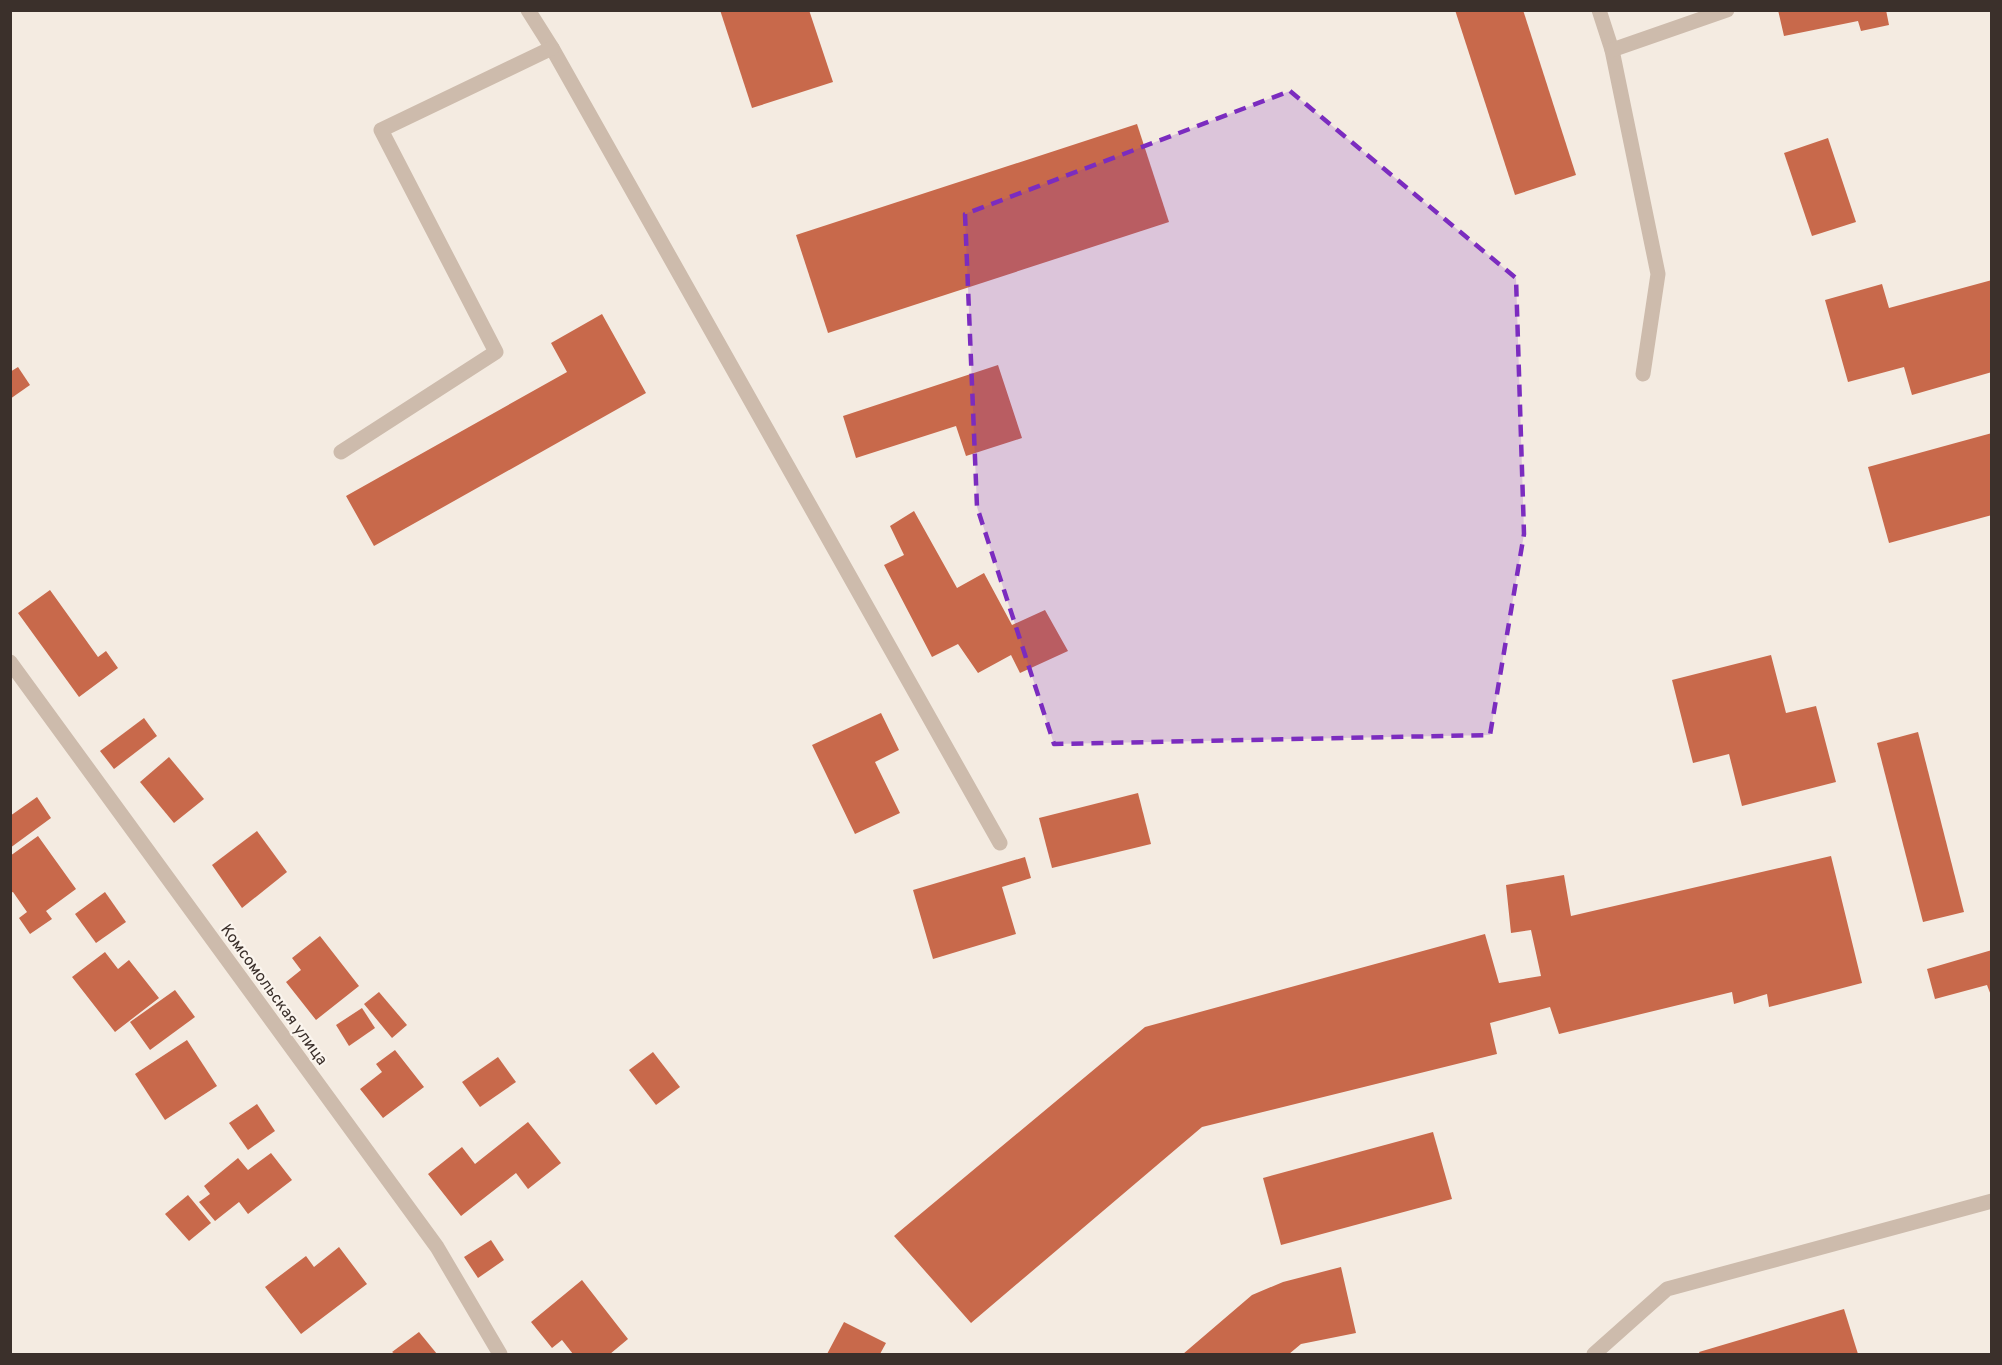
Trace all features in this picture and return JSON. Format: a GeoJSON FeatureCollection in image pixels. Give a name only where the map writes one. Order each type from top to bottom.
{"type":"FeatureCollection","features":[{"type":"Feature","properties":{"kind":"street"},"geometry":{"type":"LineString","coordinates":[[528,10],[552,48],[1000,843]]}},
{"type":"Feature","properties":{"kind":"street"},"geometry":{"type":"LineString","coordinates":[[1599,10],[1612,50],[1658,274],[1643,374]]}},
{"type":"Feature","properties":{"kind":"street"},"geometry":{"type":"LineString","coordinates":[[1612,50],[1727,10]]}},
{"type":"Feature","properties":{"kind":"street"},"geometry":{"type":"LineString","coordinates":[[341,452],[496,352],[381,130],[552,48]]}},
{"type":"Feature","properties":{"kind":"street","name":"Комсомольская улица"},"geometry":{"type":"LineString","coordinates":[[10,662],[437,1247],[500,1354]]}},
{"type":"Feature","properties":{"kind":"street"},"geometry":{"type":"LineString","coordinates":[[1594,1354],[1667,1289],[1992,1201]]}},
{"type":"Feature","properties":{"kind":"highlighted area"},"geometry":{"type":"Polygon","coordinates":[[[1290,91],[1516,278],[1524,534],[1490,735],[1054,744],[977,507],[965,214],[1290,91]]]}},
{"type":"Feature","properties":{"kind":"building"},"geometry":{"type":"Polygon","coordinates":[[[720,10],[809,10],[833,82],[752,108],[720,10]]]}},
{"type":"Feature","properties":{"kind":"building"},"geometry":{"type":"Polygon","coordinates":[[[1455,10],[1523,10],[1576,175],[1515,195],[1455,10]]]}},
{"type":"Feature","properties":{"kind":"building"},"geometry":{"type":"Polygon","coordinates":[[[1778,10],[1886,10],[1889,25],[1861,31],[1858,21],[1784,36],[1778,10]]]}},
{"type":"Feature","properties":{"kind":"building"},"geometry":{"type":"Polygon","coordinates":[[[1137,124],[1169,222],[828,333],[796,235],[1137,124]]]}},
{"type":"Feature","properties":{"kind":"building"},"geometry":{"type":"Polygon","coordinates":[[[1828,138],[1856,222],[1812,236],[1784,153],[1828,138]]]}},
{"type":"Feature","properties":{"kind":"building"},"geometry":{"type":"Polygon","coordinates":[[[1992,280],[1992,372],[1912,395],[1904,367],[1848,382],[1825,300],[1882,284],[1889,308],[1992,280]]]}},
{"type":"Feature","properties":{"kind":"building"},"geometry":{"type":"Polygon","coordinates":[[[602,314],[646,393],[374,546],[346,496],[567,372],[551,343],[602,314]]]}},
{"type":"Feature","properties":{"kind":"building"},"geometry":{"type":"Polygon","coordinates":[[[998,365],[1022,438],[966,456],[956,426],[856,458],[843,416],[998,365]]]}},
{"type":"Feature","properties":{"kind":"building"},"geometry":{"type":"Polygon","coordinates":[[[18,367],[30,385],[10,399],[10,372],[18,367]]]}},
{"type":"Feature","properties":{"kind":"building"},"geometry":{"type":"Polygon","coordinates":[[[1992,433],[1992,515],[1889,543],[1868,467],[1992,433]]]}},
{"type":"Feature","properties":{"kind":"building"},"geometry":{"type":"Polygon","coordinates":[[[914,511],[957,588],[984,573],[1012,625],[1045,610],[1068,651],[1020,673],[1011,655],[978,673],[958,644],[932,657],[884,565],[904,555],[890,526],[914,511]]]}},
{"type":"Feature","properties":{"kind":"building"},"geometry":{"type":"Polygon","coordinates":[[[50,590],[98,657],[106,651],[118,668],[79,697],[18,613],[50,590]]]}},
{"type":"Feature","properties":{"kind":"building"},"geometry":{"type":"Polygon","coordinates":[[[1771,655],[1786,713],[1816,706],[1836,782],[1742,806],[1729,754],[1693,763],[1672,680],[1771,655]]]}},
{"type":"Feature","properties":{"kind":"building"},"geometry":{"type":"Polygon","coordinates":[[[881,713],[899,750],[875,762],[900,813],[855,834],[812,745],[881,713]]]}},
{"type":"Feature","properties":{"kind":"building"},"geometry":{"type":"Polygon","coordinates":[[[144,718],[157,736],[114,769],[100,751],[144,718]]]}},
{"type":"Feature","properties":{"kind":"building"},"geometry":{"type":"Polygon","coordinates":[[[1918,732],[1964,912],[1923,922],[1877,743],[1918,732]]]}},
{"type":"Feature","properties":{"kind":"building"},"geometry":{"type":"Polygon","coordinates":[[[169,757],[204,799],[174,823],[140,782],[169,757]]]}},
{"type":"Feature","properties":{"kind":"building"},"geometry":{"type":"Polygon","coordinates":[[[1138,793],[1151,844],[1052,868],[1039,818],[1138,793]]]}},
{"type":"Feature","properties":{"kind":"building"},"geometry":{"type":"Polygon","coordinates":[[[37,797],[51,818],[10,848],[10,816],[37,797]]]}},
{"type":"Feature","properties":{"kind":"building"},"geometry":{"type":"Polygon","coordinates":[[[257,831],[287,872],[242,908],[212,865],[257,831]]]}},
{"type":"Feature","properties":{"kind":"building"},"geometry":{"type":"Polygon","coordinates":[[[38,836],[76,889],[46,911],[52,919],[30,934],[19,918],[27,912],[13,892],[10,893],[10,856],[38,836]]]}},
{"type":"Feature","properties":{"kind":"building"},"geometry":{"type":"Polygon","coordinates":[[[1831,856],[1862,983],[1769,1007],[1767,994],[1734,1004],[1732,992],[1559,1034],[1550,1007],[1490,1023],[1497,1054],[1202,1127],[971,1323],[894,1236],[1145,1027],[1485,934],[1499,983],[1541,976],[1531,930],[1511,933],[1506,885],[1564,875],[1571,916],[1831,856]]]}},
{"type":"Feature","properties":{"kind":"building"},"geometry":{"type":"Polygon","coordinates":[[[1025,857],[1031,878],[1002,887],[1016,934],[933,959],[913,890],[1025,857]]]}},
{"type":"Feature","properties":{"kind":"building"},"geometry":{"type":"Polygon","coordinates":[[[105,892],[126,922],[96,943],[75,914],[105,892]]]}},
{"type":"Feature","properties":{"kind":"building"},"geometry":{"type":"Polygon","coordinates":[[[320,936],[359,986],[316,1020],[286,982],[301,970],[292,958],[320,936]]]}},
{"type":"Feature","properties":{"kind":"building"},"geometry":{"type":"Polygon","coordinates":[[[1992,950],[1992,998],[1987,985],[1935,999],[1927,969],[1992,950]]]}},
{"type":"Feature","properties":{"kind":"building"},"geometry":{"type":"Polygon","coordinates":[[[105,952],[118,969],[129,960],[159,998],[115,1032],[72,977],[105,952]]]}},
{"type":"Feature","properties":{"kind":"building"},"geometry":{"type":"Polygon","coordinates":[[[175,990],[195,1017],[150,1050],[130,1022],[175,990]]]}},
{"type":"Feature","properties":{"kind":"building"},"geometry":{"type":"Polygon","coordinates":[[[379,992],[407,1025],[392,1038],[364,1004],[379,992]]]}},
{"type":"Feature","properties":{"kind":"building"},"geometry":{"type":"Polygon","coordinates":[[[362,1008],[375,1028],[349,1046],[336,1025],[362,1008]]]}},
{"type":"Feature","properties":{"kind":"building"},"geometry":{"type":"Polygon","coordinates":[[[187,1040],[217,1086],[165,1120],[135,1074],[187,1040]]]}},
{"type":"Feature","properties":{"kind":"building"},"geometry":{"type":"Polygon","coordinates":[[[395,1050],[424,1087],[383,1118],[360,1089],[382,1072],[376,1064],[395,1050]]]}},
{"type":"Feature","properties":{"kind":"building"},"geometry":{"type":"Polygon","coordinates":[[[653,1052],[680,1087],[656,1105],[629,1070],[653,1052]]]}},
{"type":"Feature","properties":{"kind":"building"},"geometry":{"type":"Polygon","coordinates":[[[498,1057],[516,1082],[480,1107],[462,1082],[498,1057]]]}},
{"type":"Feature","properties":{"kind":"building"},"geometry":{"type":"Polygon","coordinates":[[[257,1104],[275,1131],[248,1150],[229,1123],[257,1104]]]}},
{"type":"Feature","properties":{"kind":"building"},"geometry":{"type":"Polygon","coordinates":[[[528,1122],[561,1163],[528,1189],[516,1173],[461,1216],[428,1174],[462,1147],[475,1164],[528,1122]]]}},
{"type":"Feature","properties":{"kind":"building"},"geometry":{"type":"Polygon","coordinates":[[[1433,1132],[1452,1199],[1281,1245],[1263,1178],[1433,1132]]]}},
{"type":"Feature","properties":{"kind":"building"},"geometry":{"type":"Polygon","coordinates":[[[271,1153],[292,1180],[248,1214],[239,1202],[215,1221],[199,1202],[210,1194],[204,1186],[238,1158],[248,1170],[271,1153]]]}},
{"type":"Feature","properties":{"kind":"building"},"geometry":{"type":"Polygon","coordinates":[[[188,1195],[211,1223],[189,1241],[165,1214],[188,1195]]]}},
{"type":"Feature","properties":{"kind":"building"},"geometry":{"type":"Polygon","coordinates":[[[491,1240],[504,1260],[478,1278],[464,1257],[491,1240]]]}},
{"type":"Feature","properties":{"kind":"building"},"geometry":{"type":"Polygon","coordinates":[[[339,1247],[367,1284],[301,1334],[265,1287],[306,1256],[314,1267],[339,1247]]]}},
{"type":"Feature","properties":{"kind":"building"},"geometry":{"type":"Polygon","coordinates":[[[1341,1267],[1356,1333],[1301,1344],[1289,1354],[1183,1354],[1252,1295],[1283,1282],[1341,1267]]]}},
{"type":"Feature","properties":{"kind":"building"},"geometry":{"type":"Polygon","coordinates":[[[582,1280],[628,1339],[610,1354],[573,1354],[562,1340],[552,1348],[531,1322],[582,1280]]]}},
{"type":"Feature","properties":{"kind":"building"},"geometry":{"type":"Polygon","coordinates":[[[1844,1309],[1858,1354],[1700,1354],[1699,1352],[1844,1309]]]}},
{"type":"Feature","properties":{"kind":"building"},"geometry":{"type":"Polygon","coordinates":[[[844,1322],[886,1343],[880,1354],[827,1354],[844,1322]]]}},
{"type":"Feature","properties":{"kind":"building"},"geometry":{"type":"Polygon","coordinates":[[[419,1332],[437,1354],[395,1354],[392,1352],[419,1332]]]}}]}
